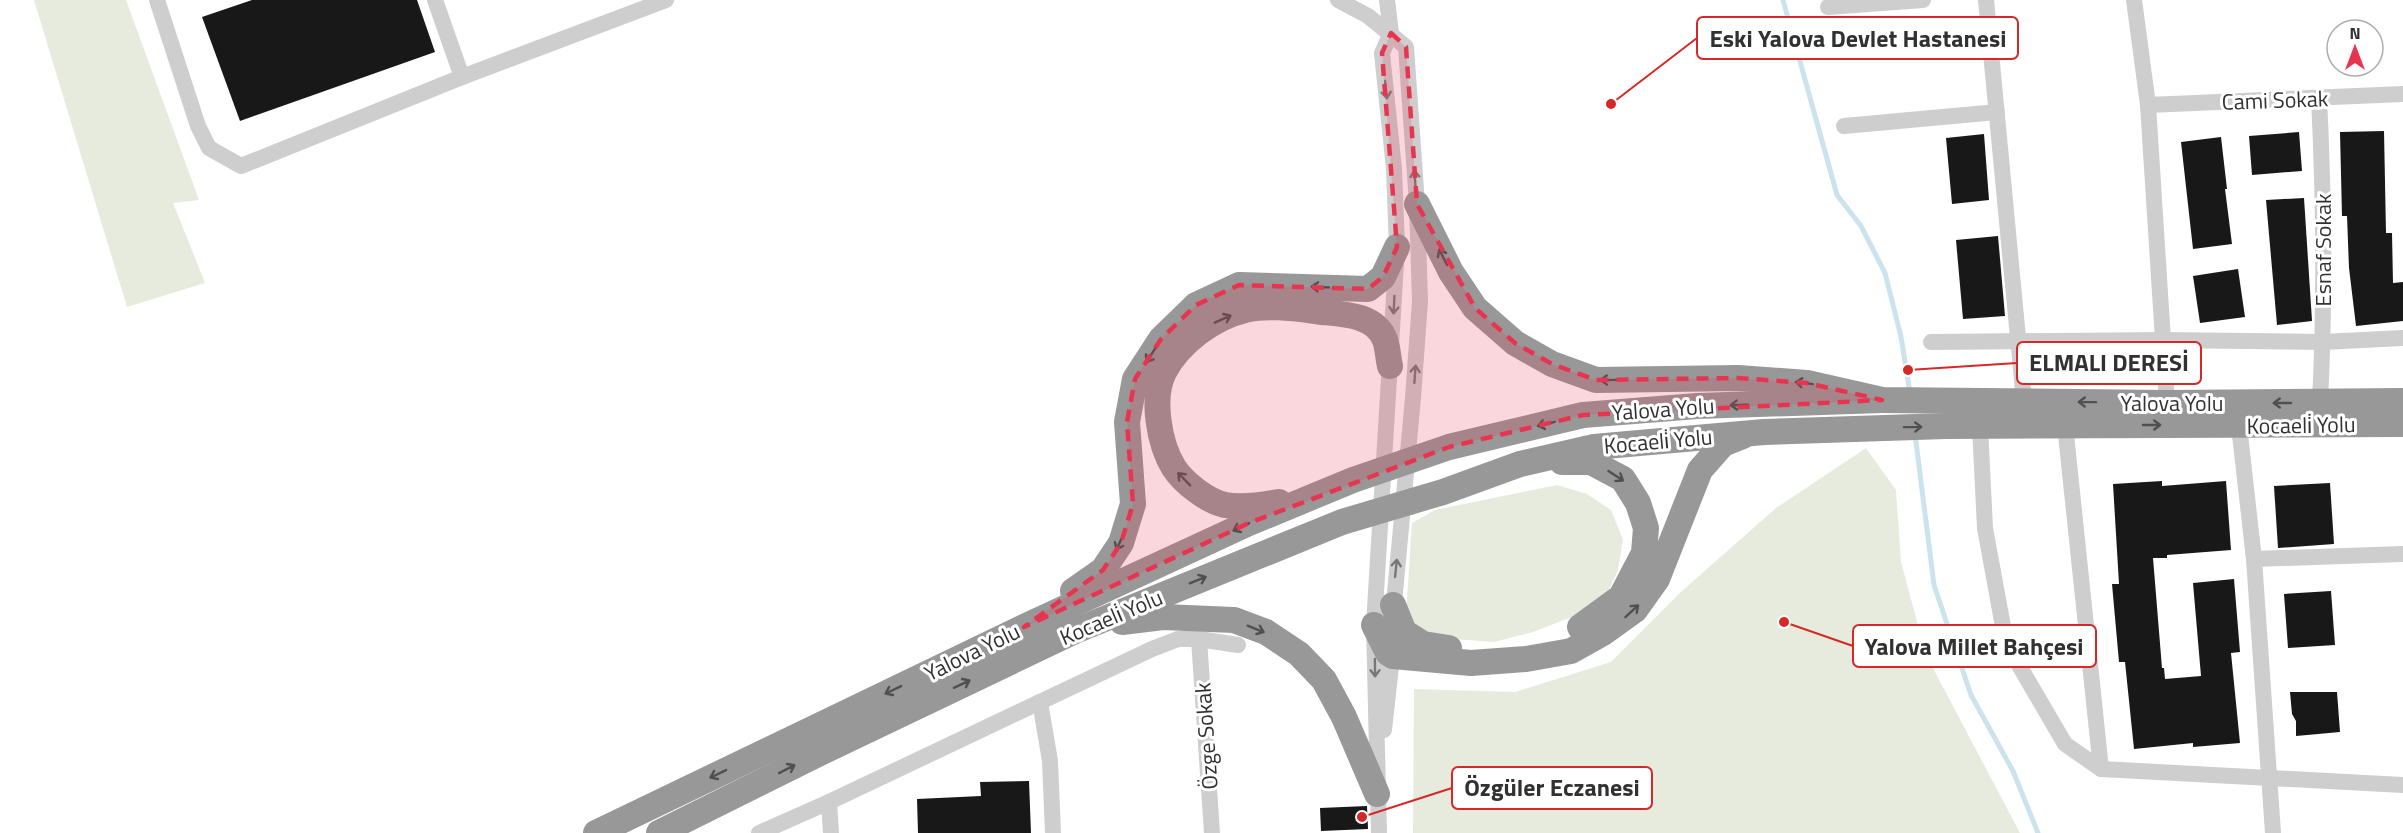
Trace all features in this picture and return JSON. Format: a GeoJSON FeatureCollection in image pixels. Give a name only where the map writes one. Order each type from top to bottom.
{"type":"FeatureCollection","features":[{"type":"Feature","properties":{"kind":"highway"},"geometry":{"type":"LineString","coordinates":[[1417,204],[1451,272],[1475,308],[1515,343],[1552,364],[1596,380],[1738,378],[1807,383],[1882,400]]}},
{"type":"Feature","properties":{"kind":"highway"},"geometry":{"type":"LineString","coordinates":[[1024,627],[1103,570],[1121,543],[1133,504],[1126,422],[1135,379],[1161,339],[1196,305],[1239,285],[1368,289],[1383,277],[1397,248]]}},
{"type":"Feature","properties":{"kind":"highway"},"geometry":{"type":"LineString","coordinates":[[1317,495],[1262,505],[1224,505],[1196,491],[1174,468],[1162,438],[1156,400],[1163,372],[1183,346],[1215,322],[1246,310],[1287,308],[1367,320],[1384,338],[1390,366]]}},
{"type":"Feature","properties":{"kind":"highway","name":"Yalova Yolu"},"geometry":{"type":"LineString","coordinates":[[596,833],[1024,627],[1249,523],[1353,480],[1449,447],[1583,415],[1697,406],[1882,400],[2167,403],[2403,401]]}},
{"type":"Feature","properties":{"kind":"highway","name":"Kocaeli̇ Yolu"},"geometry":{"type":"LineString","coordinates":[[659,833],[1075,631],[1342,522],[1443,492],[1520,464],[1594,447],[1764,432],[1946,426],[2239,426],[2403,423]]}},
{"type":"Feature","properties":{"kind":"highway"},"geometry":{"type":"LineString","coordinates":[[1374,625],[1388,653],[1393,656],[1471,663],[1526,659],[1570,651],[1603,633],[1635,610],[1657,579],[1700,470],[1723,444],[1748,434],[1764,432]]}},
{"type":"Feature","properties":{"kind":"highway"},"geometry":{"type":"LineString","coordinates":[[1393,605],[1404,632],[1423,644],[1461,650],[1503,650],[1568,636],[1621,597],[1644,554],[1646,528],[1638,503],[1623,479],[1591,462],[1520,464]]}},
{"type":"Feature","properties":{"kind":"highway"},"geometry":{"type":"LineString","coordinates":[[1075,631],[1136,620],[1197,617],[1234,620],[1266,632],[1299,654],[1324,680],[1344,717],[1377,794]]}},
{"type":"Feature","properties":{"kind":"street"},"geometry":{"type":"LineString","coordinates":[[157,0],[198,126],[209,148],[241,166],[462,77],[666,0]]}},
{"type":"Feature","properties":{"kind":"street"},"geometry":{"type":"LineString","coordinates":[[435,0],[462,77]]}},
{"type":"Feature","properties":{"kind":"street"},"geometry":{"type":"LineString","coordinates":[[1338,0],[1368,16],[1406,47],[1417,204],[1420,301],[1393,605],[1393,656],[1377,794]]}},
{"type":"Feature","properties":{"kind":"street"},"geometry":{"type":"LineString","coordinates":[[1379,833],[1374,625],[1397,248],[1394,169],[1382,53],[1391,33],[1387,0]]}},
{"type":"Feature","properties":{"kind":"street"},"geometry":{"type":"LineString","coordinates":[[1827,7],[1923,0]]}},
{"type":"Feature","properties":{"kind":"street"},"geometry":{"type":"LineString","coordinates":[[1986,0],[2024,401]]}},
{"type":"Feature","properties":{"kind":"street"},"geometry":{"type":"LineString","coordinates":[[2134,0],[2148,105],[2167,403]]}},
{"type":"Feature","properties":{"kind":"street","name":"Cami Sokak"},"geometry":{"type":"LineString","coordinates":[[2148,105],[2403,94]]}},
{"type":"Feature","properties":{"kind":"street","name":"Esnaf Sokak"},"geometry":{"type":"LineString","coordinates":[[2319,98],[2323,195],[2323,342],[2320,402]]}},
{"type":"Feature","properties":{"kind":"street"},"geometry":{"type":"LineString","coordinates":[[1844,126],[1997,112]]}},
{"type":"Feature","properties":{"kind":"street"},"geometry":{"type":"LineString","coordinates":[[1931,342],[2162,340],[2323,342],[2403,338]]}},
{"type":"Feature","properties":{"kind":"street"},"geometry":{"type":"LineString","coordinates":[[2065,425],[2100,769]]}},
{"type":"Feature","properties":{"kind":"street"},"geometry":{"type":"LineString","coordinates":[[2239,426],[2254,559],[2273,833]]}},
{"type":"Feature","properties":{"kind":"street"},"geometry":{"type":"LineString","coordinates":[[1980,427],[1985,528],[2006,643],[2065,744],[2100,769],[2403,784]]}},
{"type":"Feature","properties":{"kind":"street"},"geometry":{"type":"LineString","coordinates":[[2254,559],[2403,554]]}},
{"type":"Feature","properties":{"kind":"street"},"geometry":{"type":"LineString","coordinates":[[759,833],[1152,649],[1178,639],[1198,639],[1238,645]]}},
{"type":"Feature","properties":{"kind":"street","name":"Özge Sokak"},"geometry":{"type":"LineString","coordinates":[[1198,639],[1212,833]]}},
{"type":"Feature","properties":{"kind":"street"},"geometry":{"type":"LineString","coordinates":[[1040,702],[1050,761],[1053,833]]}},
{"type":"Feature","properties":{"kind":"street"},"geometry":{"type":"LineString","coordinates":[[829,802],[831,833]]}},
{"type":"Feature","properties":{"kind":"highlighted area"},"geometry":{"type":"Polygon","coordinates":[[[1391,33],[1406,47],[1417,204],[1475,308],[1515,343],[1552,364],[1596,380],[1738,378],[1807,383],[1882,400],[1583,415],[1449,447],[1249,523],[1024,627],[1103,570],[1121,543],[1133,504],[1127,422],[1135,379],[1161,339],[1196,305],[1239,285],[1368,289],[1383,277],[1397,247],[1382,53],[1391,33]]]}},
{"type":"Feature","properties":{"kind":"shaded area"},"geometry":{"type":"Polygon","coordinates":[[[34,0],[126,0],[199,200],[173,203],[205,283],[127,307],[34,0]]]}},
{"type":"Feature","properties":{"kind":"shaded area"},"geometry":{"type":"Polygon","coordinates":[[[1866,448],[1896,490],[1901,562],[1926,655],[2020,833],[1413,833],[1414,689],[1515,692],[1611,662],[1683,590],[1776,508],[1866,448]]]}},
{"type":"Feature","properties":{"kind":"shaded area"},"geometry":{"type":"Polygon","coordinates":[[[1557,485],[1587,494],[1611,510],[1623,540],[1618,570],[1609,590],[1577,615],[1533,632],[1494,642],[1441,638],[1416,626],[1406,615],[1412,523],[1435,510],[1557,485]]]}},
{"type":"Feature","properties":{"kind":"building"},"geometry":{"type":"Polygon","coordinates":[[[252,0],[417,0],[435,52],[240,121],[202,17],[252,0]]]}},
{"type":"Feature","properties":{"kind":"building"},"geometry":{"type":"Polygon","coordinates":[[[2384,131],[2386,233],[2392,233],[2393,283],[2403,282],[2403,321],[2356,326],[2349,268],[2347,216],[2342,216],[2340,132],[2384,131]]]}},
{"type":"Feature","properties":{"kind":"building"},"geometry":{"type":"Polygon","coordinates":[[[2299,132],[2302,171],[2252,175],[2249,136],[2299,132]]]}},
{"type":"Feature","properties":{"kind":"building"},"geometry":{"type":"Polygon","coordinates":[[[1984,134],[1989,200],[1952,204],[1946,138],[1984,134]]]}},
{"type":"Feature","properties":{"kind":"building"},"geometry":{"type":"Polygon","coordinates":[[[2221,137],[2232,244],[2193,249],[2181,142],[2221,137]]]}},
{"type":"Feature","properties":{"kind":"building"},"geometry":{"type":"Polygon","coordinates":[[[2304,198],[2312,321],[2277,325],[2266,200],[2304,198]]]}},
{"type":"Feature","properties":{"kind":"building"},"geometry":{"type":"Polygon","coordinates":[[[1998,236],[2005,316],[1963,319],[1956,240],[1998,236]]]}},
{"type":"Feature","properties":{"kind":"building"},"geometry":{"type":"Polygon","coordinates":[[[2238,269],[2245,317],[2200,323],[2193,276],[2238,269]]]}},
{"type":"Feature","properties":{"kind":"building"},"geometry":{"type":"Polygon","coordinates":[[[2162,481],[2162,486],[2226,481],[2231,550],[2153,558],[2162,668],[2164,668],[2165,679],[2201,676],[2193,583],[2234,579],[2240,652],[2231,653],[2240,743],[2193,747],[2193,743],[2134,749],[2125,662],[2119,662],[2112,584],[2119,584],[2113,484],[2162,481]]]}},
{"type":"Feature","properties":{"kind":"building"},"geometry":{"type":"Polygon","coordinates":[[[2330,483],[2334,544],[2278,548],[2274,486],[2330,483]]]}},
{"type":"Feature","properties":{"kind":"building"},"geometry":{"type":"Polygon","coordinates":[[[2331,591],[2335,645],[2288,648],[2284,594],[2331,591]]]}},
{"type":"Feature","properties":{"kind":"building"},"geometry":{"type":"Polygon","coordinates":[[[2290,692],[2337,692],[2340,732],[2296,736],[2296,721],[2292,714],[2290,692]]]}},
{"type":"Feature","properties":{"kind":"building"},"geometry":{"type":"Polygon","coordinates":[[[1029,781],[1031,833],[918,833],[917,799],[981,796],[980,782],[1029,781]]]}},
{"type":"Feature","properties":{"kind":"building"},"geometry":{"type":"Polygon","coordinates":[[[1367,806],[1368,829],[1321,831],[1320,808],[1367,806]]]}},
{"type":"Feature","properties":{"kind":"waterway"},"geometry":{"type":"LineString","coordinates":[[1783,0],[1837,195],[1861,226],[1885,273],[1901,337],[1910,393]]}},
{"type":"Feature","properties":{"kind":"waterway"},"geometry":{"type":"LineString","coordinates":[[1915,434],[1934,585],[1971,695],[2013,771],[2038,833]]}},
{"type":"Feature","properties":{"kind":"place","name":"Eski Yalova Devlet Hastanesi"},"geometry":{"type":"Point","coordinates":[1611,104]}},
{"type":"Feature","properties":{"kind":"place","name":"ELMALI DERESİ"},"geometry":{"type":"Point","coordinates":[1908,370]}},
{"type":"Feature","properties":{"kind":"place","name":"Yalova Millet Bahçesi"},"geometry":{"type":"Point","coordinates":[1784,622]}},
{"type":"Feature","properties":{"kind":"place","name":"Özgüler Eczanesi"},"geometry":{"type":"Point","coordinates":[1362,817]}}]}
